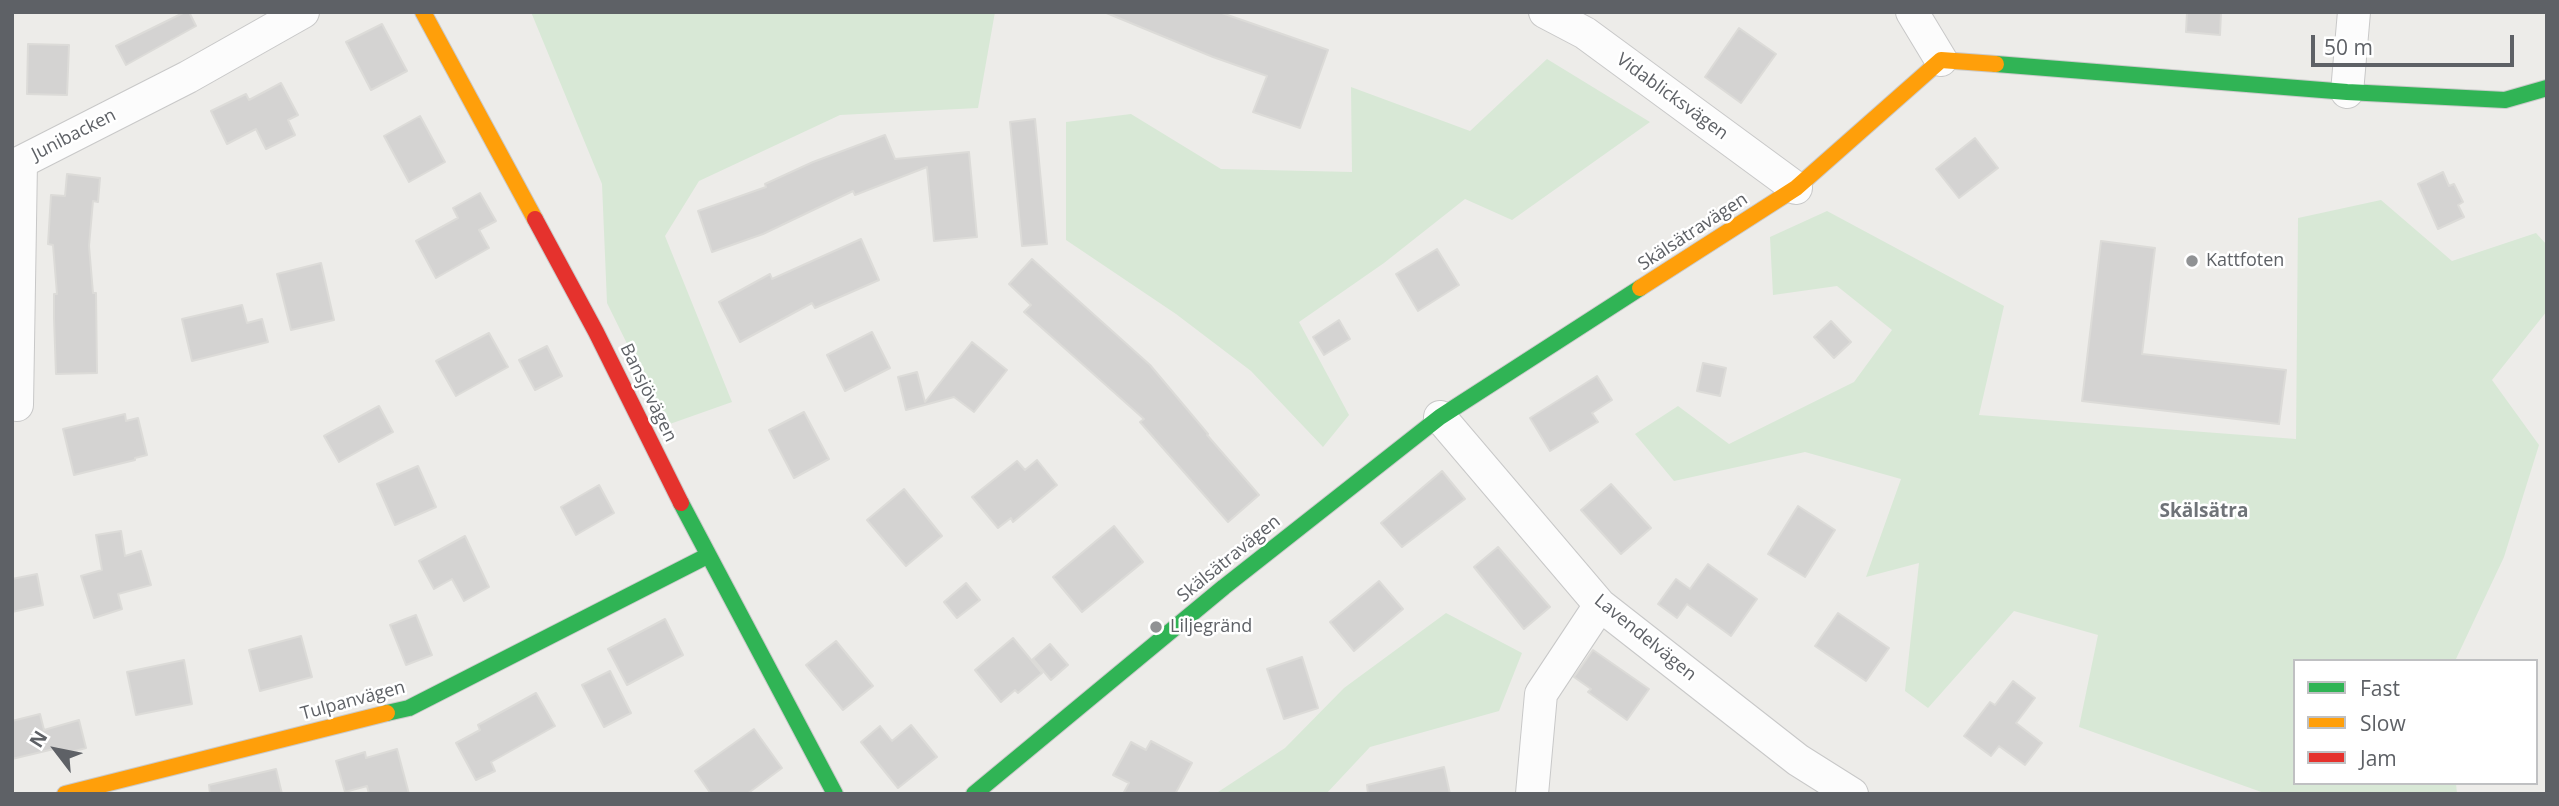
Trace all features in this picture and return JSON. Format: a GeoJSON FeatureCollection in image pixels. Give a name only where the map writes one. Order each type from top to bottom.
{"type":"FeatureCollection","features":[{"type":"Feature","properties":{"kind":"street","name":"Junibacken"},"geometry":{"type":"LineString","coordinates":[[17,405],[21,162],[188,77],[303,12]]}},
{"type":"Feature","properties":{"kind":"street","name":"Bansjövägen"},"geometry":{"type":"LineString","coordinates":[[423,12],[596,332],[707,556],[835,794]]}},
{"type":"Feature","properties":{"kind":"street","name":"Vidablicksvägen"},"geometry":{"type":"LineString","coordinates":[[1545,12],[1585,33],[1796,188]]}},
{"type":"Feature","properties":{"kind":"street"},"geometry":{"type":"LineString","coordinates":[[1912,12],[1941,60],[2347,92],[2505,100],[2547,88]]}},
{"type":"Feature","properties":{"kind":"street"},"geometry":{"type":"LineString","coordinates":[[2347,92],[2354,12]]}},
{"type":"Feature","properties":{"kind":"street","name":"Skälsätravägen"},"geometry":{"type":"LineString","coordinates":[[974,794],[1224,587],[1440,417],[1796,188],[1941,60]]}},
{"type":"Feature","properties":{"kind":"street","name":"Lavendelvägen"},"geometry":{"type":"LineString","coordinates":[[1440,417],[1600,605],[1798,760],[1852,794]]}},
{"type":"Feature","properties":{"kind":"street","name":"Tulpanvägen"},"geometry":{"type":"LineString","coordinates":[[65,794],[409,708],[707,556]]}},
{"type":"Feature","properties":{"kind":"street"},"geometry":{"type":"LineString","coordinates":[[1532,794],[1541,694],[1600,605]]}},
{"type":"Feature","properties":{"kind":"green space"},"geometry":{"type":"Polygon","coordinates":[[[531,12],[995,12],[978,108],[840,115],[699,181],[665,236],[732,402],[667,425],[607,303],[602,184],[531,12]]]}},
{"type":"Feature","properties":{"kind":"green space"},"geometry":{"type":"Polygon","coordinates":[[[1547,59],[1650,122],[1512,220],[1465,199],[1384,263],[1299,322],[1349,415],[1323,447],[1251,371],[1176,314],[1066,240],[1066,122],[1131,114],[1221,169],[1352,172],[1351,87],[1470,131],[1547,59]]]}},
{"type":"Feature","properties":{"kind":"green space"},"geometry":{"type":"Polygon","coordinates":[[[2381,200],[2452,261],[2536,233],[2547,245],[2547,311],[2492,380],[2539,445],[2504,557],[2456,659],[2293,659],[2293,785],[2456,785],[2457,794],[2267,794],[2079,727],[2098,635],[2014,611],[1928,708],[1905,691],[1919,563],[1866,577],[1901,479],[1805,452],[1674,481],[1635,434],[1678,406],[1729,444],[1854,382],[1892,330],[1837,286],[1773,295],[1770,237],[1827,211],[2004,306],[1979,415],[2296,439],[2298,218],[2381,200]]]}},
{"type":"Feature","properties":{"kind":"green space"},"geometry":{"type":"Polygon","coordinates":[[[1446,613],[1522,653],[1499,711],[1370,747],[1326,794],[1215,794],[1285,748],[1344,688],[1446,613]]]}},
{"type":"Feature","properties":{"kind":"building"},"geometry":{"type":"Polygon","coordinates":[[[189,12],[196,26],[126,65],[116,46],[189,12]]]}},
{"type":"Feature","properties":{"kind":"building"},"geometry":{"type":"Polygon","coordinates":[[[1104,12],[1219,12],[1328,50],[1300,128],[1253,112],[1267,76],[1104,12]]]}},
{"type":"Feature","properties":{"kind":"building"},"geometry":{"type":"Polygon","coordinates":[[[2187,12],[2221,12],[2220,35],[2186,32],[2187,12]]]}},
{"type":"Feature","properties":{"kind":"building"},"geometry":{"type":"Polygon","coordinates":[[[382,24],[407,71],[371,90],[346,42],[382,24]]]}},
{"type":"Feature","properties":{"kind":"building"},"geometry":{"type":"Polygon","coordinates":[[[1739,28],[1776,54],[1741,103],[1705,77],[1739,28]]]}},
{"type":"Feature","properties":{"kind":"building"},"geometry":{"type":"Polygon","coordinates":[[[28,44],[69,45],[67,95],[27,94],[28,44]]]}},
{"type":"Feature","properties":{"kind":"building"},"geometry":{"type":"Polygon","coordinates":[[[281,83],[298,115],[288,120],[295,135],[266,149],[256,129],[227,144],[211,111],[246,94],[249,100],[281,83]]]}},
{"type":"Feature","properties":{"kind":"building"},"geometry":{"type":"Polygon","coordinates":[[[420,116],[445,162],[409,182],[384,136],[420,116]]]}},
{"type":"Feature","properties":{"kind":"building"},"geometry":{"type":"Polygon","coordinates":[[[1035,119],[1047,244],[1022,246],[1010,122],[1035,119]]]}},
{"type":"Feature","properties":{"kind":"building"},"geometry":{"type":"Polygon","coordinates":[[[885,135],[895,159],[969,152],[977,237],[934,241],[927,167],[855,195],[853,191],[763,234],[712,252],[698,211],[766,187],[765,184],[813,162],[885,135]]]}},
{"type":"Feature","properties":{"kind":"building"},"geometry":{"type":"Polygon","coordinates":[[[1975,138],[1998,168],[1959,198],[1936,169],[1975,138]]]}},
{"type":"Feature","properties":{"kind":"building"},"geometry":{"type":"Polygon","coordinates":[[[2443,172],[2449,186],[2454,184],[2463,202],[2458,205],[2464,217],[2438,229],[2418,184],[2443,172]]]}},
{"type":"Feature","properties":{"kind":"building"},"geometry":{"type":"Polygon","coordinates":[[[67,174],[100,178],[98,202],[93,201],[89,246],[93,293],[96,293],[97,373],[56,374],[54,294],[57,294],[53,245],[48,244],[51,195],[65,196],[67,174]]]}},
{"type":"Feature","properties":{"kind":"building"},"geometry":{"type":"Polygon","coordinates":[[[480,193],[496,221],[479,230],[489,248],[436,278],[416,241],[458,218],[453,208],[480,193]]]}},
{"type":"Feature","properties":{"kind":"building"},"geometry":{"type":"Polygon","coordinates":[[[861,239],[879,280],[815,308],[812,303],[740,342],[719,302],[770,274],[772,279],[861,239]]]}},
{"type":"Feature","properties":{"kind":"building"},"geometry":{"type":"Polygon","coordinates":[[[2101,241],[2155,248],[2142,354],[2286,370],[2279,424],[2082,401],[2101,241]]]}},
{"type":"Feature","properties":{"kind":"building"},"geometry":{"type":"Polygon","coordinates":[[[1437,249],[1459,285],[1418,311],[1396,274],[1437,249]]]}},
{"type":"Feature","properties":{"kind":"building"},"geometry":{"type":"Polygon","coordinates":[[[1032,259],[1150,365],[1259,495],[1228,522],[1140,422],[1144,419],[1024,312],[1031,305],[1009,284],[1032,259]]]}},
{"type":"Feature","properties":{"kind":"building"},"geometry":{"type":"Polygon","coordinates":[[[321,263],[334,320],[291,330],[277,274],[321,263]]]}},
{"type":"Feature","properties":{"kind":"building"},"geometry":{"type":"Polygon","coordinates":[[[242,305],[247,323],[262,319],[268,342],[192,361],[182,319],[242,305]]]}},
{"type":"Feature","properties":{"kind":"building"},"geometry":{"type":"Polygon","coordinates":[[[1339,320],[1350,339],[1324,355],[1313,337],[1339,320]]]}},
{"type":"Feature","properties":{"kind":"building"},"geometry":{"type":"Polygon","coordinates":[[[1831,321],[1851,342],[1834,358],[1814,337],[1831,321]]]}},
{"type":"Feature","properties":{"kind":"building"},"geometry":{"type":"Polygon","coordinates":[[[872,332],[890,368],[845,391],[827,355],[872,332]]]}},
{"type":"Feature","properties":{"kind":"building"},"geometry":{"type":"Polygon","coordinates":[[[489,333],[508,367],[456,396],[436,361],[489,333]]]}},
{"type":"Feature","properties":{"kind":"building"},"geometry":{"type":"Polygon","coordinates":[[[972,342],[1007,370],[974,412],[954,397],[906,410],[898,377],[917,372],[925,402],[972,342]]]}},
{"type":"Feature","properties":{"kind":"building"},"geometry":{"type":"Polygon","coordinates":[[[547,346],[562,376],[535,390],[519,360],[547,346]]]}},
{"type":"Feature","properties":{"kind":"building"},"geometry":{"type":"Polygon","coordinates":[[[1703,363],[1726,368],[1720,396],[1697,391],[1703,363]]]}},
{"type":"Feature","properties":{"kind":"building"},"geometry":{"type":"Polygon","coordinates":[[[1597,376],[1612,400],[1592,413],[1598,422],[1550,451],[1530,418],[1597,376]]]}},
{"type":"Feature","properties":{"kind":"building"},"geometry":{"type":"Polygon","coordinates":[[[379,406],[393,432],[339,462],[324,436],[379,406]]]}},
{"type":"Feature","properties":{"kind":"building"},"geometry":{"type":"Polygon","coordinates":[[[804,412],[829,459],[794,478],[769,430],[804,412]]]}},
{"type":"Feature","properties":{"kind":"building"},"geometry":{"type":"Polygon","coordinates":[[[125,414],[126,421],[138,418],[147,455],[74,475],[63,429],[125,414]]]}},
{"type":"Feature","properties":{"kind":"building"},"geometry":{"type":"Polygon","coordinates":[[[1037,460],[1057,485],[1013,522],[1011,518],[998,528],[972,497],[1017,461],[1025,470],[1037,460]]]}},
{"type":"Feature","properties":{"kind":"building"},"geometry":{"type":"Polygon","coordinates":[[[418,466],[436,507],[395,525],[377,484],[418,466]]]}},
{"type":"Feature","properties":{"kind":"building"},"geometry":{"type":"Polygon","coordinates":[[[1442,471],[1465,499],[1402,547],[1381,523],[1442,471]]]}},
{"type":"Feature","properties":{"kind":"building"},"geometry":{"type":"Polygon","coordinates":[[[1611,484],[1651,528],[1621,554],[1581,510],[1611,484]]]}},
{"type":"Feature","properties":{"kind":"building"},"geometry":{"type":"Polygon","coordinates":[[[599,485],[614,513],[576,535],[561,507],[599,485]]]}},
{"type":"Feature","properties":{"kind":"building"},"geometry":{"type":"Polygon","coordinates":[[[904,489],[942,536],[906,566],[867,520],[904,489]]]}},
{"type":"Feature","properties":{"kind":"building"},"geometry":{"type":"Polygon","coordinates":[[[1798,506],[1835,530],[1805,577],[1768,554],[1798,506]]]}},
{"type":"Feature","properties":{"kind":"building"},"geometry":{"type":"Polygon","coordinates":[[[1114,526],[1143,562],[1082,612],[1053,577],[1114,526]]]}},
{"type":"Feature","properties":{"kind":"building"},"geometry":{"type":"Polygon","coordinates":[[[121,531],[125,556],[141,551],[151,585],[118,594],[122,609],[94,618],[81,576],[102,570],[96,535],[121,531]]]}},
{"type":"Feature","properties":{"kind":"building"},"geometry":{"type":"Polygon","coordinates":[[[465,536],[489,587],[464,601],[452,579],[434,589],[419,561],[465,536]]]}},
{"type":"Feature","properties":{"kind":"building"},"geometry":{"type":"Polygon","coordinates":[[[1498,547],[1550,607],[1524,629],[1474,567],[1498,547]]]}},
{"type":"Feature","properties":{"kind":"building"},"geometry":{"type":"Polygon","coordinates":[[[1708,564],[1757,599],[1731,636],[1687,604],[1677,618],[1658,604],[1676,579],[1690,589],[1708,564]]]}},
{"type":"Feature","properties":{"kind":"building"},"geometry":{"type":"Polygon","coordinates":[[[37,574],[43,605],[12,612],[12,579],[37,574]]]}},
{"type":"Feature","properties":{"kind":"building"},"geometry":{"type":"Polygon","coordinates":[[[1379,581],[1403,609],[1354,651],[1330,622],[1379,581]]]}},
{"type":"Feature","properties":{"kind":"building"},"geometry":{"type":"Polygon","coordinates":[[[966,583],[980,600],[957,618],[944,602],[966,583]]]}},
{"type":"Feature","properties":{"kind":"building"},"geometry":{"type":"Polygon","coordinates":[[[1838,613],[1889,648],[1866,681],[1815,646],[1838,613]]]}},
{"type":"Feature","properties":{"kind":"building"},"geometry":{"type":"Polygon","coordinates":[[[416,615],[432,655],[406,665],[390,625],[416,615]]]}},
{"type":"Feature","properties":{"kind":"building"},"geometry":{"type":"Polygon","coordinates":[[[665,619],[683,655],[627,685],[608,649],[665,619]]]}},
{"type":"Feature","properties":{"kind":"building"},"geometry":{"type":"Polygon","coordinates":[[[301,636],[312,677],[260,691],[249,650],[301,636]]]}},
{"type":"Feature","properties":{"kind":"building"},"geometry":{"type":"Polygon","coordinates":[[[1013,638],[1042,673],[1018,693],[1015,690],[1001,702],[975,670],[1013,638]]]}},
{"type":"Feature","properties":{"kind":"building"},"geometry":{"type":"Polygon","coordinates":[[[836,641],[873,686],[843,710],[806,665],[836,641]]]}},
{"type":"Feature","properties":{"kind":"building"},"geometry":{"type":"Polygon","coordinates":[[[1050,644],[1068,665],[1051,680],[1033,659],[1050,644]]]}},
{"type":"Feature","properties":{"kind":"building"},"geometry":{"type":"Polygon","coordinates":[[[1593,650],[1649,689],[1627,720],[1588,692],[1591,689],[1574,677],[1593,650]]]}},
{"type":"Feature","properties":{"kind":"building"},"geometry":{"type":"Polygon","coordinates":[[[1302,657],[1318,708],[1284,719],[1267,669],[1302,657]]]}},
{"type":"Feature","properties":{"kind":"building"},"geometry":{"type":"Polygon","coordinates":[[[184,660],[192,704],[136,715],[127,672],[184,660]]]}},
{"type":"Feature","properties":{"kind":"building"},"geometry":{"type":"Polygon","coordinates":[[[610,671],[631,713],[604,727],[582,685],[610,671]]]}},
{"type":"Feature","properties":{"kind":"building"},"geometry":{"type":"Polygon","coordinates":[[[2013,681],[2035,698],[2016,723],[2042,743],[2025,765],[1999,746],[1991,756],[1964,736],[1990,702],[1995,705],[2013,681]]]}},
{"type":"Feature","properties":{"kind":"building"},"geometry":{"type":"Polygon","coordinates":[[[536,693],[555,726],[491,762],[495,771],[476,780],[456,743],[480,730],[478,725],[536,693]]]}},
{"type":"Feature","properties":{"kind":"building"},"geometry":{"type":"Polygon","coordinates":[[[40,714],[44,730],[79,720],[86,748],[60,755],[58,748],[12,759],[12,721],[40,714]]]}},
{"type":"Feature","properties":{"kind":"building"},"geometry":{"type":"Polygon","coordinates":[[[911,725],[937,757],[898,788],[861,742],[880,726],[892,741],[911,725]]]}},
{"type":"Feature","properties":{"kind":"building"},"geometry":{"type":"Polygon","coordinates":[[[754,729],[782,768],[747,794],[711,794],[695,771],[754,729]]]}},
{"type":"Feature","properties":{"kind":"building"},"geometry":{"type":"Polygon","coordinates":[[[1151,741],[1192,763],[1175,794],[1123,794],[1129,783],[1113,775],[1131,742],[1146,750],[1151,741]]]}},
{"type":"Feature","properties":{"kind":"building"},"geometry":{"type":"Polygon","coordinates":[[[397,749],[409,794],[369,794],[367,786],[345,792],[336,761],[365,752],[366,758],[397,749]]]}},
{"type":"Feature","properties":{"kind":"building"},"geometry":{"type":"Polygon","coordinates":[[[1444,767],[1450,794],[1368,794],[1367,785],[1444,767]]]}},
{"type":"Feature","properties":{"kind":"building"},"geometry":{"type":"Polygon","coordinates":[[[276,769],[282,794],[210,794],[209,785],[276,769]]]}},
{"type":"Feature","properties":{"kind":"traffic: fast"},"geometry":{"type":"LineString","coordinates":[[1996,64],[2347,92],[2505,100],[2547,88]]}},
{"type":"Feature","properties":{"kind":"traffic: fast"},"geometry":{"type":"LineString","coordinates":[[974,794],[1224,587],[1440,417],[1640,288]]}},
{"type":"Feature","properties":{"kind":"traffic: fast"},"geometry":{"type":"LineString","coordinates":[[681,503],[835,794]]}},
{"type":"Feature","properties":{"kind":"traffic: fast"},"geometry":{"type":"LineString","coordinates":[[387,713],[409,708],[707,556]]}},
{"type":"Feature","properties":{"kind":"traffic: slow"},"geometry":{"type":"LineString","coordinates":[[423,12],[535,219]]}},
{"type":"Feature","properties":{"kind":"traffic: slow"},"geometry":{"type":"LineString","coordinates":[[1640,288],[1796,188],[1941,60],[1996,64]]}},
{"type":"Feature","properties":{"kind":"traffic: slow"},"geometry":{"type":"LineString","coordinates":[[65,794],[387,713]]}},
{"type":"Feature","properties":{"kind":"traffic: jam"},"geometry":{"type":"LineString","coordinates":[[535,219],[596,332],[681,503]]}},
{"type":"Feature","properties":{"kind":"place","name":"Kattfoten"},"geometry":{"type":"Point","coordinates":[2192,261]}},
{"type":"Feature","properties":{"kind":"place","name":"Liljegränd"},"geometry":{"type":"Point","coordinates":[1156,627]}},
{"type":"Feature","properties":{"kind":"district","name":"Skälsätra"},"geometry":{"type":"Point","coordinates":[2204,512]}}]}
